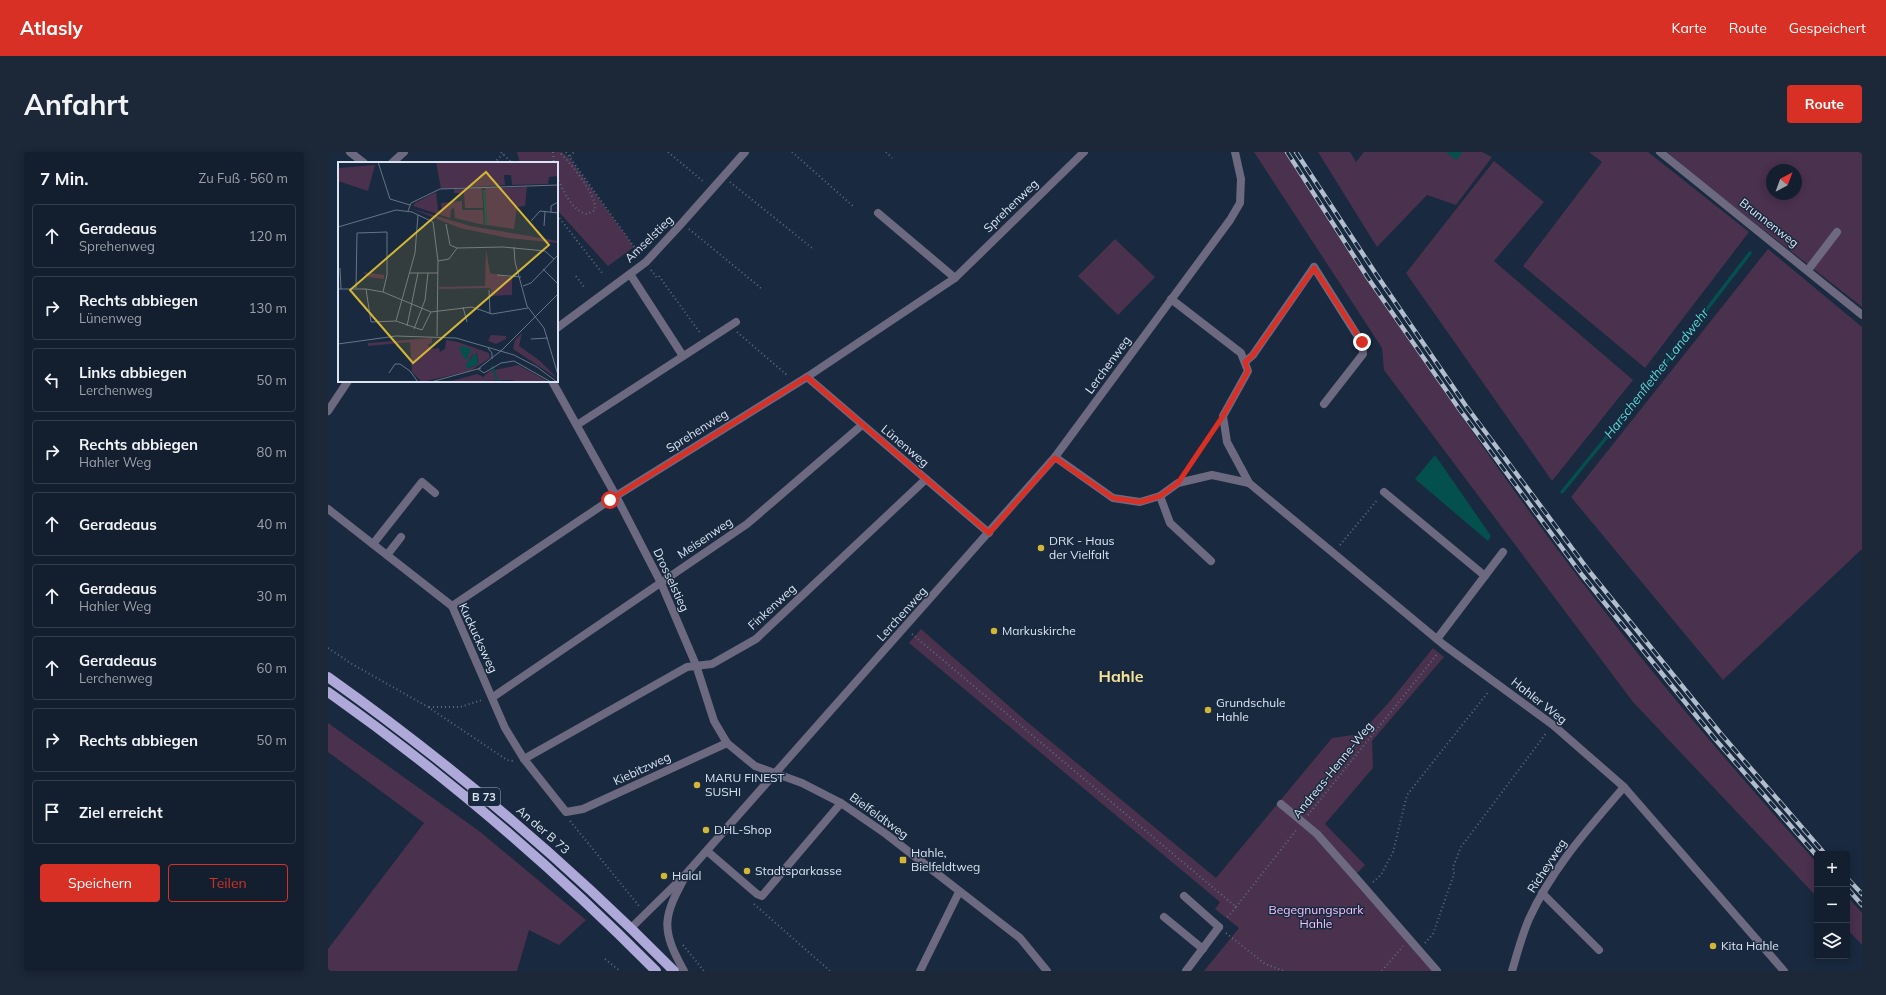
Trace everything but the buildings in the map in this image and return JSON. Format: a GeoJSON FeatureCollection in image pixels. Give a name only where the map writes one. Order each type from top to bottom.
{"type":"FeatureCollection","features":[{"type":"Feature","properties":{"kind":"main road","name":"An der B 73"},"geometry":{"type":"LineString","coordinates":[[328,677],[370,707],[462,779],[562,863],[674,971]]}},
{"type":"Feature","properties":{"kind":"main road","name":"An der B 73"},"geometry":{"type":"LineString","coordinates":[[328,692],[363,717],[508,832],[554,872],[656,971]]}},
{"type":"Feature","properties":{"kind":"main road"},"geometry":{"type":"LineString","coordinates":[[622,937],[631,928]]}},
{"type":"Feature","properties":{"kind":"street"},"geometry":{"type":"LineString","coordinates":[[350,152],[363,162]]}},
{"type":"Feature","properties":{"kind":"street"},"geometry":{"type":"LineString","coordinates":[[393,162],[404,152]]}},
{"type":"Feature","properties":{"kind":"street","name":"Amselstieg"},"geometry":{"type":"LineString","coordinates":[[558,327],[646,262],[744,152]]}},
{"type":"Feature","properties":{"kind":"street","name":"Sprehenweg"},"geometry":{"type":"LineString","coordinates":[[452,606],[616,496],[807,377],[955,278],[1084,152]]}},
{"type":"Feature","properties":{"kind":"street","name":"Lerchenweg"},"geometry":{"type":"LineString","coordinates":[[631,928],[686,874],[707,851],[1055,458],[1230,220],[1240,203],[1241,179],[1235,152]]}},
{"type":"Feature","properties":{"kind":"street","name":"Brunnenweg"},"geometry":{"type":"LineString","coordinates":[[1660,152],[1862,314]]}},
{"type":"Feature","properties":{"kind":"street"},"geometry":{"type":"LineString","coordinates":[[878,214],[955,278]]}},
{"type":"Feature","properties":{"kind":"street"},"geometry":{"type":"LineString","coordinates":[[1808,270],[1837,232]]}},
{"type":"Feature","properties":{"kind":"street"},"geometry":{"type":"LineString","coordinates":[[1245,362],[1253,355],[1314,268],[1362,342],[1363,354],[1324,404]]}},
{"type":"Feature","properties":{"kind":"street"},"geometry":{"type":"LineString","coordinates":[[630,274],[683,356]]}},
{"type":"Feature","properties":{"kind":"street"},"geometry":{"type":"LineString","coordinates":[[1171,299],[1241,353],[1248,371],[1223,416]]}},
{"type":"Feature","properties":{"kind":"street"},"geometry":{"type":"LineString","coordinates":[[577,425],[733,324]]}},
{"type":"Feature","properties":{"kind":"street","name":"Lünenweg"},"geometry":{"type":"LineString","coordinates":[[807,377],[989,533]]}},
{"type":"Feature","properties":{"kind":"street"},"geometry":{"type":"LineString","coordinates":[[328,411],[347,382]]}},
{"type":"Feature","properties":{"kind":"street","name":"Drosselstieg"},"geometry":{"type":"LineString","coordinates":[[553,382],[616,496],[661,583],[696,665],[714,721],[727,743],[740,756],[755,766],[776,774]]}},
{"type":"Feature","properties":{"kind":"street","name":"Hahler Weg"},"geometry":{"type":"LineString","coordinates":[[1223,416],[1226,442],[1249,483],[1334,552],[1444,645],[1553,725],[1624,787],[1784,971]]}},
{"type":"Feature","properties":{"kind":"street","name":"Meisenweg"},"geometry":{"type":"LineString","coordinates":[[492,697],[747,524],[862,425]]}},
{"type":"Feature","properties":{"kind":"street","name":"Hahler Weg"},"geometry":{"type":"LineString","coordinates":[[1055,458],[1113,498],[1140,502],[1160,496],[1178,483],[1212,475],[1249,483]]}},
{"type":"Feature","properties":{"kind":"street","name":"Finkenweg"},"geometry":{"type":"LineString","coordinates":[[524,759],[687,667],[712,664],[756,639],[926,480]]}},
{"type":"Feature","properties":{"kind":"street"},"geometry":{"type":"LineString","coordinates":[[373,544],[422,482],[435,493]]}},
{"type":"Feature","properties":{"kind":"street"},"geometry":{"type":"LineString","coordinates":[[1384,492],[1485,576]]}},
{"type":"Feature","properties":{"kind":"street"},"geometry":{"type":"LineString","coordinates":[[1160,496],[1170,523],[1211,561]]}},
{"type":"Feature","properties":{"kind":"street","name":"Kuckucksweg"},"geometry":{"type":"LineString","coordinates":[[328,509],[452,606],[505,728],[524,759],[566,812]]}},
{"type":"Feature","properties":{"kind":"street"},"geometry":{"type":"LineString","coordinates":[[387,555],[400,537]]}},
{"type":"Feature","properties":{"kind":"street"},"geometry":{"type":"LineString","coordinates":[[1437,639],[1503,552]]}},
{"type":"Feature","properties":{"kind":"street","name":"Kiebitzweg"},"geometry":{"type":"LineString","coordinates":[[566,812],[583,809],[727,743]]}},
{"type":"Feature","properties":{"kind":"street","name":"Bielfeldtweg"},"geometry":{"type":"LineString","coordinates":[[776,774],[802,783],[841,803],[886,834],[1020,938],[1048,971]]}},
{"type":"Feature","properties":{"kind":"street","name":"Richeyweg"},"geometry":{"type":"LineString","coordinates":[[1512,971],[1529,920],[1542,893],[1564,858],[1624,787]]}},
{"type":"Feature","properties":{"kind":"street"},"geometry":{"type":"LineString","coordinates":[[707,851],[757,894],[762,896],[841,803]]}},
{"type":"Feature","properties":{"kind":"street"},"geometry":{"type":"LineString","coordinates":[[1281,804],[1317,834],[1437,971]]}},
{"type":"Feature","properties":{"kind":"street"},"geometry":{"type":"LineString","coordinates":[[684,971],[674,954],[667,925],[668,913],[686,874]]}},
{"type":"Feature","properties":{"kind":"street"},"geometry":{"type":"LineString","coordinates":[[920,971],[959,892]]}},
{"type":"Feature","properties":{"kind":"street"},"geometry":{"type":"LineString","coordinates":[[1542,893],[1599,950]]}},
{"type":"Feature","properties":{"kind":"street"},"geometry":{"type":"LineString","coordinates":[[1184,896],[1219,927],[1186,971]]}},
{"type":"Feature","properties":{"kind":"street"},"geometry":{"type":"LineString","coordinates":[[1164,918],[1203,949]]}},
{"type":"Feature","properties":{"kind":"path"},"geometry":{"type":"LineString","coordinates":[[553,152],[554,162]]}},
{"type":"Feature","properties":{"kind":"path"},"geometry":{"type":"LineString","coordinates":[[558,179],[575,208],[582,213],[587,214],[595,210],[594,200],[568,160],[559,152]]}},
{"type":"Feature","properties":{"kind":"path"},"geometry":{"type":"LineString","coordinates":[[566,152],[646,262]]}},
{"type":"Feature","properties":{"kind":"path"},"geometry":{"type":"LineString","coordinates":[[570,156],[574,152]]}},
{"type":"Feature","properties":{"kind":"path"},"geometry":{"type":"LineString","coordinates":[[668,152],[712,189]]}},
{"type":"Feature","properties":{"kind":"path"},"geometry":{"type":"LineString","coordinates":[[792,152],[853,206]]}},
{"type":"Feature","properties":{"kind":"path"},"geometry":{"type":"LineString","coordinates":[[886,152],[892,158]]}},
{"type":"Feature","properties":{"kind":"path"},"geometry":{"type":"LineString","coordinates":[[495,162],[502,153],[511,162]]}},
{"type":"Feature","properties":{"kind":"path"},"geometry":{"type":"LineString","coordinates":[[723,176],[812,248]]}},
{"type":"Feature","properties":{"kind":"path"},"geometry":{"type":"LineString","coordinates":[[558,216],[603,274]]}},
{"type":"Feature","properties":{"kind":"path"},"geometry":{"type":"LineString","coordinates":[[682,223],[762,289]]}},
{"type":"Feature","properties":{"kind":"path"},"geometry":{"type":"LineString","coordinates":[[576,276],[584,287]]}},
{"type":"Feature","properties":{"kind":"path"},"geometry":{"type":"LineString","coordinates":[[658,276],[706,341]]}},
{"type":"Feature","properties":{"kind":"path"},"geometry":{"type":"LineString","coordinates":[[733,324],[796,384]]}},
{"type":"Feature","properties":{"kind":"path"},"geometry":{"type":"LineString","coordinates":[[1178,483],[1223,416]]}},
{"type":"Feature","properties":{"kind":"path"},"geometry":{"type":"LineString","coordinates":[[1334,552],[1384,492]]}},
{"type":"Feature","properties":{"kind":"path"},"geometry":{"type":"LineString","coordinates":[[905,628],[1236,907]]}},
{"type":"Feature","properties":{"kind":"path","name":"Andreas-Henne-Weg"},"geometry":{"type":"LineString","coordinates":[[1219,927],[1444,645]]}},
{"type":"Feature","properties":{"kind":"path"},"geometry":{"type":"LineString","coordinates":[[328,648],[352,664],[428,707],[507,760],[518,762],[524,759]]}},
{"type":"Feature","properties":{"kind":"path"},"geometry":{"type":"LineString","coordinates":[[1365,889],[1381,875],[1393,852],[1407,795],[1495,682]]}},
{"type":"Feature","properties":{"kind":"path"},"geometry":{"type":"LineString","coordinates":[[428,707],[460,707],[492,697]]}},
{"type":"Feature","properties":{"kind":"path"},"geometry":{"type":"LineString","coordinates":[[1418,949],[1433,934],[1454,874],[1453,867],[1461,847],[1553,725]]}},
{"type":"Feature","properties":{"kind":"path"},"geometry":{"type":"LineString","coordinates":[[566,812],[567,817],[631,897],[646,913]]}},
{"type":"Feature","properties":{"kind":"path"},"geometry":{"type":"LineString","coordinates":[[751,902],[830,971]]}},
{"type":"Feature","properties":{"kind":"path"},"geometry":{"type":"LineString","coordinates":[[1219,927],[1265,964],[1284,971]]}},
{"type":"Feature","properties":{"kind":"path"},"geometry":{"type":"LineString","coordinates":[[681,939],[683,945],[704,971]]}},
{"type":"Feature","properties":{"kind":"path"},"geometry":{"type":"LineString","coordinates":[[1382,971],[1410,939]]}},
{"type":"Feature","properties":{"kind":"path"},"geometry":{"type":"LineString","coordinates":[[605,959],[620,971]]}},
{"type":"Feature","properties":{"kind":"green space"},"geometry":{"type":"Polygon","coordinates":[[[517,152],[562,152],[570,159],[634,247],[608,266],[558,211],[558,162],[520,162],[517,152]]]}},
{"type":"Feature","properties":{"kind":"green space"},"geometry":{"type":"Polygon","coordinates":[[[1254,152],[1285,152],[1428,368],[1540,526],[1607,615],[1695,723],[1814,860],[1814,894],[1633,702],[1384,370],[1382,348],[1254,152]]]}},
{"type":"Feature","properties":{"kind":"green space"},"geometry":{"type":"Polygon","coordinates":[[[1318,152],[1350,152],[1356,162],[1364,152],[1482,152],[1492,157],[1456,205],[1427,195],[1377,247],[1318,152]]]}},
{"type":"Feature","properties":{"kind":"green space"},"geometry":{"type":"Polygon","coordinates":[[[1589,152],[1648,152],[1749,232],[1645,368],[1523,266],[1602,162],[1589,152]]]}},
{"type":"Feature","properties":{"kind":"green space"},"geometry":{"type":"Polygon","coordinates":[[[1667,152],[1862,152],[1862,307],[1695,176],[1667,152]]]}},
{"type":"Feature","properties":{"kind":"green space"},"geometry":{"type":"Polygon","coordinates":[[[1494,161],[1544,202],[1494,261],[1633,380],[1552,481],[1406,273],[1494,161]]]}},
{"type":"Feature","properties":{"kind":"green space"},"geometry":{"type":"Polygon","coordinates":[[[1115,239],[1155,277],[1118,315],[1078,276],[1115,239]]]}},
{"type":"Feature","properties":{"kind":"green space"},"geometry":{"type":"Polygon","coordinates":[[[1768,249],[1862,327],[1862,549],[1723,680],[1571,497],[1768,249]]]}},
{"type":"Feature","properties":{"kind":"green space","name":"Begegnungspark Hahle"},"geometry":{"type":"Polygon","coordinates":[[[921,629],[1026,721],[1216,878],[1332,738],[1360,734],[1391,700],[1433,648],[1444,657],[1372,741],[1373,768],[1325,824],[1365,865],[1352,878],[1432,971],[1204,971],[1239,928],[1215,909],[1220,902],[909,643],[921,629]]]}},
{"type":"Feature","properties":{"kind":"green space"},"geometry":{"type":"Polygon","coordinates":[[[328,723],[479,831],[586,920],[559,945],[529,930],[517,971],[328,971],[328,949],[424,823],[328,752],[328,723]]]}},
{"type":"Feature","properties":{"kind":"green space"},"geometry":{"type":"Polygon","coordinates":[[[1850,899],[1862,913],[1862,945],[1850,932],[1850,899]]]}},
{"type":"Feature","properties":{"kind":"shaded area"},"geometry":{"type":"Polygon","coordinates":[[[1446,152],[1463,152],[1456,160],[1446,152]]]}},
{"type":"Feature","properties":{"kind":"shaded area"},"geometry":{"type":"Polygon","coordinates":[[[1435,455],[1491,536],[1488,541],[1415,479],[1435,455]]]}},
{"type":"Feature","properties":{"kind":"waterway","name":"Harschenflether Landwehr"},"geometry":{"type":"LineString","coordinates":[[1562,492],[1641,395],[1750,253]]}},
{"type":"Feature","properties":{"kind":"railway"},"geometry":{"type":"LineString","coordinates":[[1287,152],[1368,278],[1460,410],[1582,575],[1715,739],[1814,853]]}},
{"type":"Feature","properties":{"kind":"railway"},"geometry":{"type":"LineString","coordinates":[[1296,152],[1376,274],[1466,406],[1589,571],[1721,734],[1822,851]]}},
{"type":"Feature","properties":{"kind":"railway"},"geometry":{"type":"LineString","coordinates":[[1850,881],[1862,894]]}},
{"type":"Feature","properties":{"kind":"railway"},"geometry":{"type":"LineString","coordinates":[[1850,891],[1862,905]]}},
{"type":"Feature","properties":{"kind":"place","name":"DRK - Haus der Vielfalt"},"geometry":{"type":"Point","coordinates":[1041,548]}},
{"type":"Feature","properties":{"kind":"place","name":"Markuskirche"},"geometry":{"type":"Point","coordinates":[994,631]}},
{"type":"Feature","properties":{"kind":"place","name":"Grundschule Hahle"},"geometry":{"type":"Point","coordinates":[1208,710]}},
{"type":"Feature","properties":{"kind":"place","name":"MARU FINEST SUSHI"},"geometry":{"type":"Point","coordinates":[697,785]}},
{"type":"Feature","properties":{"kind":"place","name":"DHL-Shop"},"geometry":{"type":"Point","coordinates":[706,830]}},
{"type":"Feature","properties":{"kind":"place","name":"Hahle, Bielfeldtweg"},"geometry":{"type":"Point","coordinates":[903,860]}},
{"type":"Feature","properties":{"kind":"place","name":"Stadtsparkasse"},"geometry":{"type":"Point","coordinates":[747,871]}},
{"type":"Feature","properties":{"kind":"place","name":"Halal"},"geometry":{"type":"Point","coordinates":[664,876]}},
{"type":"Feature","properties":{"kind":"place","name":"Kita Hahle"},"geometry":{"type":"Point","coordinates":[1713,946]}},
{"type":"Feature","properties":{"kind":"district","name":"Hahle"},"geometry":{"type":"Point","coordinates":[1121,676]}},
{"type":"Feature","properties":{"kind":"route"},"geometry":{"type":"LineString","coordinates":[[610,500],[807,377],[989,533],[1055,458],[1113,498],[1140,502],[1160,496],[1178,483],[1223,416],[1248,371],[1245,362],[1253,355],[1314,268],[1362,342]]}}]}
